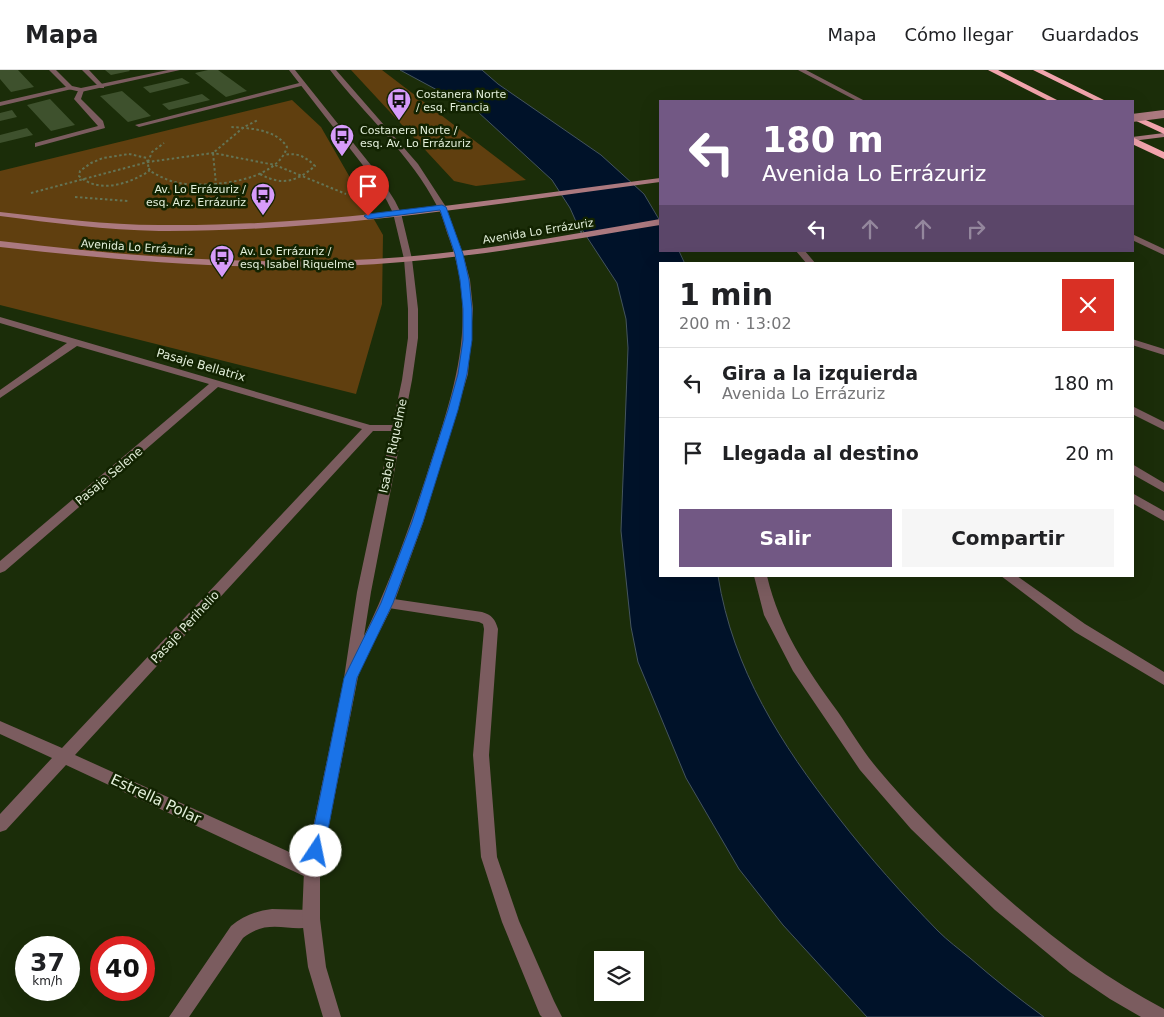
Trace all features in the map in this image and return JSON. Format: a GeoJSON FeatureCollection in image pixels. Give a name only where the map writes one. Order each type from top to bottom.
{"type":"FeatureCollection","features":[{"type":"Feature","properties":{"kind":"highway"},"geometry":{"type":"LineString","coordinates":[[992,70],[1053,100]]}},
{"type":"Feature","properties":{"kind":"highway"},"geometry":{"type":"LineString","coordinates":[[1037,70],[1100,100]]}},
{"type":"Feature","properties":{"kind":"highway"},"geometry":{"type":"LineString","coordinates":[[1134,118],[1164,131]]}},
{"type":"Feature","properties":{"kind":"highway"},"geometry":{"type":"LineString","coordinates":[[1134,140],[1164,156]]}},
{"type":"Feature","properties":{"kind":"main road"},"geometry":{"type":"LineString","coordinates":[[1134,117],[1164,114]]}},
{"type":"Feature","properties":{"kind":"main road"},"geometry":{"type":"LineString","coordinates":[[1134,139],[1164,134]]}},
{"type":"Feature","properties":{"kind":"main road","name":"Avenida Lo Errázuriz"},"geometry":{"type":"LineString","coordinates":[[0,214],[100,225],[165,228],[269,224],[397,213],[659,180]]}},
{"type":"Feature","properties":{"kind":"main road","name":"Avenida Lo Errázuriz"},"geometry":{"type":"LineString","coordinates":[[0,244],[103,256],[215,263],[300,264],[408,259],[459,254],[659,222]]}},
{"type":"Feature","properties":{"kind":"street"},"geometry":{"type":"LineString","coordinates":[[52,70],[70,88]]}},
{"type":"Feature","properties":{"kind":"street"},"geometry":{"type":"LineString","coordinates":[[85,70],[102,87]]}},
{"type":"Feature","properties":{"kind":"street"},"geometry":{"type":"LineString","coordinates":[[0,104],[70,88],[82,90],[102,87],[177,70]]}},
{"type":"Feature","properties":{"kind":"street","name":"Isabel Riquelme"},"geometry":{"type":"LineString","coordinates":[[292,70],[386,190],[397,213],[412,283],[413,338],[408,380],[364,592],[351,678],[312,870],[311,919],[317,967],[332,1017]]}},
{"type":"Feature","properties":{"kind":"street","name":"Isabel Riquelme"},"geometry":{"type":"LineString","coordinates":[[332,70],[415,166],[442,207],[459,254],[465,280],[468,309],[467,340],[462,374],[453,410],[417,522],[387,603],[351,678]]}},
{"type":"Feature","properties":{"kind":"street"},"geometry":{"type":"LineString","coordinates":[[801,70],[860,100]]}},
{"type":"Feature","properties":{"kind":"street"},"geometry":{"type":"LineString","coordinates":[[139,125],[303,84]]}},
{"type":"Feature","properties":{"kind":"street"},"geometry":{"type":"LineString","coordinates":[[38,145],[100,128],[100,123],[77,99],[82,90]]}},
{"type":"Feature","properties":{"kind":"street"},"geometry":{"type":"LineString","coordinates":[[1134,237],[1164,252]]}},
{"type":"Feature","properties":{"kind":"street"},"geometry":{"type":"LineString","coordinates":[[801,252],[810,262]]}},
{"type":"Feature","properties":{"kind":"street","name":"Pasaje Bellatrix"},"geometry":{"type":"LineString","coordinates":[[0,320],[370,428],[397,428]]}},
{"type":"Feature","properties":{"kind":"street"},"geometry":{"type":"LineString","coordinates":[[0,395],[74,342]]}},
{"type":"Feature","properties":{"kind":"street"},"geometry":{"type":"LineString","coordinates":[[1134,343],[1164,352]]}},
{"type":"Feature","properties":{"kind":"street","name":"Pasaje Selene"},"geometry":{"type":"LineString","coordinates":[[0,568],[217,383]]}},
{"type":"Feature","properties":{"kind":"street"},"geometry":{"type":"LineString","coordinates":[[1134,410],[1164,427]]}},
{"type":"Feature","properties":{"kind":"street","name":"Pasaje Perihelio"},"geometry":{"type":"LineString","coordinates":[[0,825],[370,428]]}},
{"type":"Feature","properties":{"kind":"street"},"geometry":{"type":"LineString","coordinates":[[1134,469],[1164,488]]}},
{"type":"Feature","properties":{"kind":"street"},"geometry":{"type":"LineString","coordinates":[[1134,498],[1164,517]]}},
{"type":"Feature","properties":{"kind":"street"},"geometry":{"type":"LineString","coordinates":[[760,577],[770,612],[795,664],[870,770],[902,807],[960,867],[1057,953],[1088,976],[1160,1017]]}},
{"type":"Feature","properties":{"kind":"street"},"geometry":{"type":"LineString","coordinates":[[1008,577],[1080,628],[1164,679]]}},
{"type":"Feature","properties":{"kind":"street"},"geometry":{"type":"LineString","coordinates":[[387,603],[482,617],[489,621],[491,629],[481,755],[489,857],[512,922],[547,1008],[554,1017]]}},
{"type":"Feature","properties":{"kind":"street","name":"Estrella Polar"},"geometry":{"type":"LineString","coordinates":[[0,727],[312,870]]}},
{"type":"Feature","properties":{"kind":"street"},"geometry":{"type":"LineString","coordinates":[[178,1017],[237,932],[247,923],[262,918],[311,919]]}},
{"type":"Feature","properties":{"kind":"path"},"geometry":{"type":"LineString","coordinates":[[212,153],[244,127],[261,119]]}},
{"type":"Feature","properties":{"kind":"path"},"geometry":{"type":"LineString","coordinates":[[223,127],[261,129],[274,134],[283,140],[286,147],[284,156]]}},
{"type":"Feature","properties":{"kind":"path"},"geometry":{"type":"LineString","coordinates":[[148,162],[152,152],[164,143]]}},
{"type":"Feature","properties":{"kind":"path"},"geometry":{"type":"LineString","coordinates":[[207,207],[216,184],[212,153]]}},
{"type":"Feature","properties":{"kind":"path"},"geometry":{"type":"LineString","coordinates":[[29,193],[148,162],[212,153],[275,165],[349,196]]}},
{"type":"Feature","properties":{"kind":"path"},"geometry":{"type":"LineString","coordinates":[[149,168],[150,171],[143,176],[122,183],[98,185],[82,180],[79,176],[80,171],[86,166],[105,157],[129,154],[147,158],[150,171],[159,178],[174,183],[194,185],[239,180],[275,165],[284,156],[289,154],[306,157],[315,166],[303,176],[293,180],[274,181],[259,173]]}},
{"type":"Feature","properties":{"kind":"shaded area"},"geometry":{"type":"Polygon","coordinates":[[[351,70],[382,70],[526,180],[476,186],[454,181],[351,70]]]}},
{"type":"Feature","properties":{"kind":"shaded area"},"geometry":{"type":"Polygon","coordinates":[[[292,100],[321,127],[383,235],[382,304],[356,394],[0,305],[0,171],[292,100]]]}},
{"type":"Feature","properties":{"kind":"water"},"geometry":{"type":"Polygon","coordinates":[[[400,70],[482,70],[498,84],[601,155],[644,194],[659,219],[659,252],[679,252],[684,262],[659,262],[659,577],[718,577],[725,610],[735,643],[748,674],[762,704],[779,733],[817,790],[874,861],[938,931],[1015,996],[1044,1017],[867,1017],[783,925],[739,869],[686,778],[638,662],[631,627],[621,531],[628,348],[626,319],[617,283],[581,228],[582,235],[570,208],[552,180],[478,112],[400,70]]]}},
{"type":"Feature","properties":{"kind":"building"},"geometry":{"type":"Polygon","coordinates":[[[0,70],[18,70],[34,87],[11,92],[0,79],[0,70]]]}},
{"type":"Feature","properties":{"kind":"building"},"geometry":{"type":"Polygon","coordinates":[[[105,70],[129,70],[130,71],[111,75],[105,70]]]}},
{"type":"Feature","properties":{"kind":"building"},"geometry":{"type":"Polygon","coordinates":[[[218,70],[247,91],[226,97],[195,73],[218,70]]]}},
{"type":"Feature","properties":{"kind":"building"},"geometry":{"type":"Polygon","coordinates":[[[182,78],[190,83],[150,93],[143,87],[182,78]]]}},
{"type":"Feature","properties":{"kind":"building"},"geometry":{"type":"Polygon","coordinates":[[[122,91],[151,116],[128,122],[100,96],[122,91]]]}},
{"type":"Feature","properties":{"kind":"building"},"geometry":{"type":"Polygon","coordinates":[[[202,94],[210,100],[169,110],[162,104],[202,94]]]}},
{"type":"Feature","properties":{"kind":"building"},"geometry":{"type":"Polygon","coordinates":[[[50,99],[75,125],[51,131],[27,105],[50,99]]]}},
{"type":"Feature","properties":{"kind":"building"},"geometry":{"type":"Polygon","coordinates":[[[12,110],[17,117],[0,121],[0,113],[12,110]]]}},
{"type":"Feature","properties":{"kind":"building"},"geometry":{"type":"Polygon","coordinates":[[[27,128],[33,135],[0,143],[0,135],[27,128]]]}},
{"type":"Feature","properties":{"kind":"place","name":"Costanera Norte / esq. Francia"},"geometry":{"type":"Point","coordinates":[399,121]}},
{"type":"Feature","properties":{"kind":"place","name":"Costanera Norte / esq. Av. Lo Errázuriz"},"geometry":{"type":"Point","coordinates":[342,157]}},
{"type":"Feature","properties":{"kind":"place","name":"Av. Lo Errázuriz / esq. Arz. Errázuriz"},"geometry":{"type":"Point","coordinates":[263,216]}},
{"type":"Feature","properties":{"kind":"place","name":"Av. Lo Errázuriz / esq. Isabel Riquelme"},"geometry":{"type":"Point","coordinates":[222,278]}},
{"type":"Feature","properties":{"kind":"route"},"geometry":{"type":"LineString","coordinates":[[316,851],[351,678],[387,603],[417,522],[453,410],[462,374],[467,340],[468,309],[465,280],[459,254],[442,207],[368,216]]}}]}
